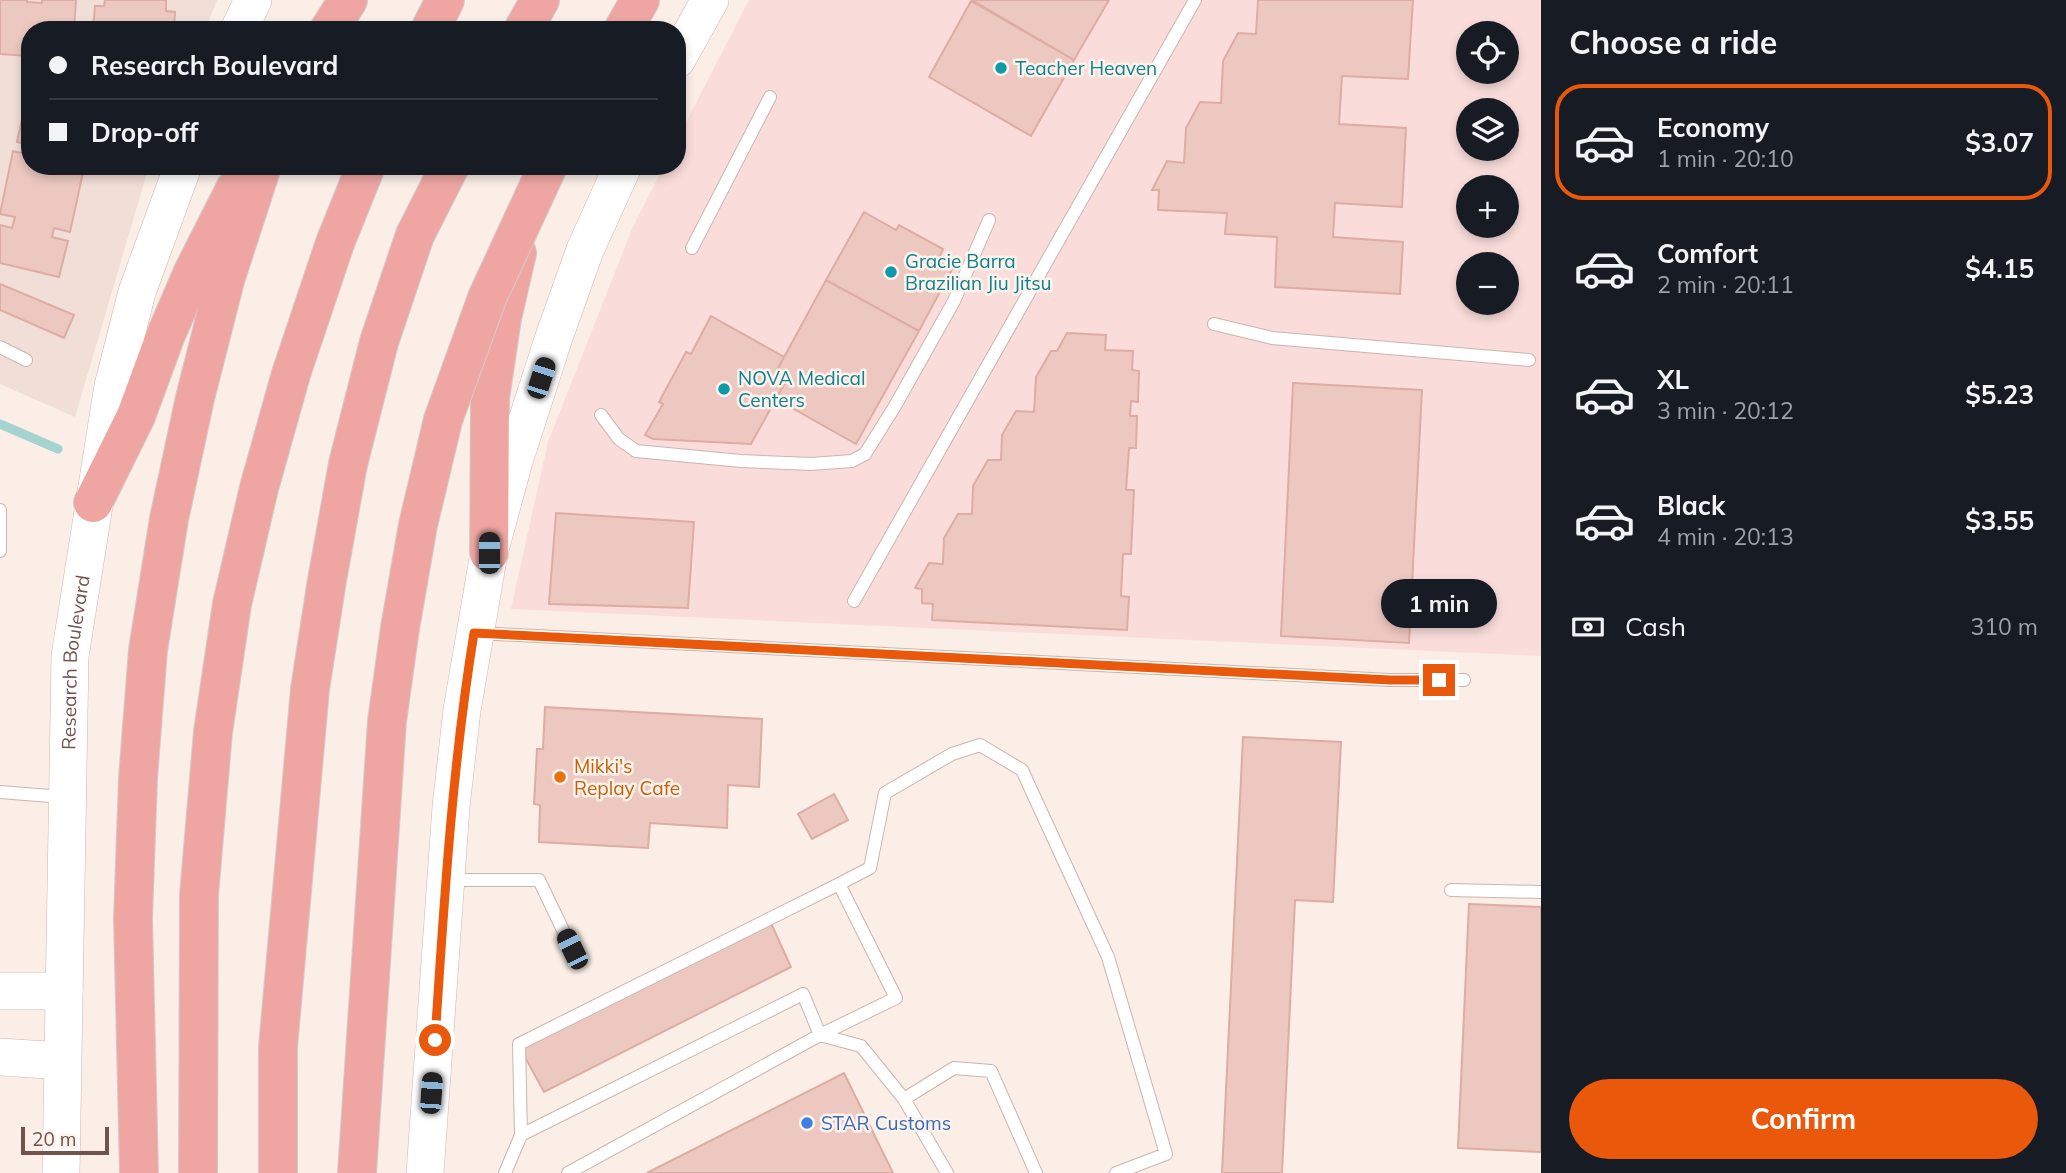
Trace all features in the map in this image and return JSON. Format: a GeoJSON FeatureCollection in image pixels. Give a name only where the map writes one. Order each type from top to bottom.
{"type":"FeatureCollection","features":[{"type":"Feature","properties":{"kind":"highway"},"geometry":{"type":"LineString","coordinates":[[321,21],[331,0]]}},
{"type":"Feature","properties":{"kind":"highway"},"geometry":{"type":"LineString","coordinates":[[335,21],[348,0]]}},
{"type":"Feature","properties":{"kind":"highway"},"geometry":{"type":"LineString","coordinates":[[434,21],[445,0]]}},
{"type":"Feature","properties":{"kind":"highway"},"geometry":{"type":"LineString","coordinates":[[528,21],[540,0]]}},
{"type":"Feature","properties":{"kind":"highway"},"geometry":{"type":"LineString","coordinates":[[606,21],[616,0]]}},
{"type":"Feature","properties":{"kind":"highway"},"geometry":{"type":"LineString","coordinates":[[628,21],[640,0]]}},
{"type":"Feature","properties":{"kind":"highway"},"geometry":{"type":"LineString","coordinates":[[93,503],[136,416],[165,337],[193,272],[243,175]]}},
{"type":"Feature","properties":{"kind":"highway"},"geometry":{"type":"LineString","coordinates":[[139,1173],[133,918],[138,778],[148,650],[169,519],[195,398],[225,280],[259,175]]}},
{"type":"Feature","properties":{"kind":"highway"},"geometry":{"type":"LineString","coordinates":[[198,1173],[199,895],[213,732],[232,604],[259,488],[291,374],[335,243],[362,175]]}},
{"type":"Feature","properties":{"kind":"highway"},"geometry":{"type":"LineString","coordinates":[[278,1173],[278,1047],[310,689],[327,580],[348,464],[379,342],[415,235],[445,175]]}},
{"type":"Feature","properties":{"kind":"highway"},"geometry":{"type":"LineString","coordinates":[[357,1173],[387,721],[418,525],[443,420],[487,298],[541,175]]}},
{"type":"Feature","properties":{"kind":"highway"},"geometry":{"type":"LineString","coordinates":[[489,553],[490,398],[508,291],[521,237],[542,175]]}},
{"type":"Feature","properties":{"kind":"main road"},"geometry":{"type":"LineString","coordinates":[[243,21],[253,0]]}},
{"type":"Feature","properties":{"kind":"main road"},"geometry":{"type":"LineString","coordinates":[[686,43],[710,0]]}},
{"type":"Feature","properties":{"kind":"main road","name":"Research Boulevard"},"geometry":{"type":"LineString","coordinates":[[61,1173],[70,656],[113,386],[137,292],[180,175]]}},
{"type":"Feature","properties":{"kind":"main road"},"geometry":{"type":"LineString","coordinates":[[425,1173],[451,807],[474,633],[489,553],[514,461],[554,337],[585,250],[619,175]]}},
{"type":"Feature","properties":{"kind":"main road"},"geometry":{"type":"LineString","coordinates":[[0,991],[64,991]]}},
{"type":"Feature","properties":{"kind":"main road"},"geometry":{"type":"LineString","coordinates":[[0,1057],[62,1061]]}},
{"type":"Feature","properties":{"kind":"lane"},"geometry":{"type":"LineString","coordinates":[[854,601],[1195,0]]}},
{"type":"Feature","properties":{"kind":"lane"},"geometry":{"type":"LineString","coordinates":[[692,248],[770,97]]}},
{"type":"Feature","properties":{"kind":"lane"},"geometry":{"type":"LineString","coordinates":[[601,415],[619,439],[636,452],[811,464],[852,461],[865,454],[895,406],[954,301],[989,220]]}},
{"type":"Feature","properties":{"kind":"lane"},"geometry":{"type":"LineString","coordinates":[[1214,324],[1272,338],[1529,360]]}},
{"type":"Feature","properties":{"kind":"lane"},"geometry":{"type":"LineString","coordinates":[[0,347],[26,360]]}},
{"type":"Feature","properties":{"kind":"lane"},"geometry":{"type":"LineString","coordinates":[[0,510],[0,551]]}},
{"type":"Feature","properties":{"kind":"lane"},"geometry":{"type":"LineString","coordinates":[[474,633],[1390,680],[1464,680]]}},
{"type":"Feature","properties":{"kind":"lane"},"geometry":{"type":"LineString","coordinates":[[505,1173],[521,1135],[519,1044],[870,868],[885,793],[951,754],[980,746],[1022,770],[1108,957],[1167,1154],[1116,1173]]}},
{"type":"Feature","properties":{"kind":"lane"},"geometry":{"type":"LineString","coordinates":[[0,792],[67,797]]}},
{"type":"Feature","properties":{"kind":"lane"},"geometry":{"type":"LineString","coordinates":[[446,880],[539,880],[572,949]]}},
{"type":"Feature","properties":{"kind":"lane"},"geometry":{"type":"LineString","coordinates":[[568,1173],[820,1035],[896,998],[839,884]]}},
{"type":"Feature","properties":{"kind":"lane"},"geometry":{"type":"LineString","coordinates":[[1451,890],[1541,892]]}},
{"type":"Feature","properties":{"kind":"lane"},"geometry":{"type":"LineString","coordinates":[[521,1135],[803,995],[820,1035]]}},
{"type":"Feature","properties":{"kind":"lane"},"geometry":{"type":"LineString","coordinates":[[820,1035],[861,1046],[904,1099],[947,1173]]}},
{"type":"Feature","properties":{"kind":"lane"},"geometry":{"type":"LineString","coordinates":[[904,1099],[954,1068],[991,1071],[1036,1173]]}},
{"type":"Feature","properties":{"kind":"shaded area"},"geometry":{"type":"Polygon","coordinates":[[[0,0],[217,0],[209,21],[21,21],[21,175],[146,175],[75,417],[0,384],[0,0]]]}},
{"type":"Feature","properties":{"kind":"shaded area"},"geometry":{"type":"Polygon","coordinates":[[[749,0],[1541,0],[1541,656],[511,609],[548,442],[632,229],[659,175],[686,175],[686,122],[749,0]]]}},
{"type":"Feature","properties":{"kind":"building"},"geometry":{"type":"Polygon","coordinates":[[[0,0],[42,3],[42,0],[76,0],[75,21],[21,21],[21,55],[0,54],[0,0]]]}},
{"type":"Feature","properties":{"kind":"building"},"geometry":{"type":"Polygon","coordinates":[[[105,0],[166,0],[166,11],[175,12],[174,21],[94,21],[95,6],[104,6],[105,0]]]}},
{"type":"Feature","properties":{"kind":"building"},"geometry":{"type":"Polygon","coordinates":[[[972,0],[1109,0],[1074,60],[972,0]]]}},
{"type":"Feature","properties":{"kind":"building"},"geometry":{"type":"Polygon","coordinates":[[[1258,0],[1413,0],[1408,79],[1342,76],[1339,124],[1406,128],[1402,207],[1335,203],[1333,237],[1403,242],[1400,294],[1275,287],[1277,237],[1225,234],[1227,213],[1158,210],[1159,190],[1152,190],[1167,161],[1184,163],[1186,128],[1200,102],[1221,103],[1223,61],[1238,33],[1256,34],[1258,0]]]}},
{"type":"Feature","properties":{"kind":"building","name":"Teacher Heaven"},"geometry":{"type":"Polygon","coordinates":[[[971,1],[1074,60],[1031,136],[929,77],[971,1]]]}},
{"type":"Feature","properties":{"kind":"building"},"geometry":{"type":"Polygon","coordinates":[[[21,124],[21,143],[17,142],[21,124]]]}},
{"type":"Feature","properties":{"kind":"building"},"geometry":{"type":"Polygon","coordinates":[[[13,151],[21,153],[21,175],[82,175],[70,232],[54,228],[52,237],[68,241],[59,277],[0,263],[0,225],[12,228],[15,217],[0,214],[13,151]]]}},
{"type":"Feature","properties":{"kind":"building","name":"Gracie Barra Brazilian Jiu Jitsu"},"geometry":{"type":"Polygon","coordinates":[[[864,212],[896,230],[899,225],[943,249],[940,256],[955,264],[919,331],[826,280],[864,212]]]}},
{"type":"Feature","properties":{"kind":"building"},"geometry":{"type":"Polygon","coordinates":[[[826,280],[919,331],[856,444],[776,399],[787,379],[776,372],[826,280]]]}},
{"type":"Feature","properties":{"kind":"building"},"geometry":{"type":"Polygon","coordinates":[[[0,284],[74,315],[64,338],[0,310],[0,284]]]}},
{"type":"Feature","properties":{"kind":"building","name":"NOVA Medical Centers"},"geometry":{"type":"Polygon","coordinates":[[[711,316],[784,357],[776,372],[787,379],[751,444],[653,439],[645,435],[663,404],[659,402],[686,352],[691,354],[711,316]]]}},
{"type":"Feature","properties":{"kind":"building"},"geometry":{"type":"Polygon","coordinates":[[[1067,333],[1106,335],[1105,350],[1133,351],[1132,370],[1139,371],[1138,402],[1131,401],[1130,416],[1137,416],[1136,448],[1129,448],[1126,490],[1134,490],[1131,554],[1123,554],[1121,596],[1129,597],[1127,630],[932,620],[933,604],[922,603],[922,589],[915,588],[929,563],[943,564],[944,538],[958,514],[972,514],[973,486],[988,460],[1001,460],[1002,435],[1016,411],[1034,412],[1036,377],[1051,351],[1057,351],[1067,333]]]}},
{"type":"Feature","properties":{"kind":"building"},"geometry":{"type":"Polygon","coordinates":[[[1293,383],[1422,390],[1409,643],[1281,636],[1293,383]]]}},
{"type":"Feature","properties":{"kind":"building"},"geometry":{"type":"Polygon","coordinates":[[[556,513],[694,522],[688,608],[549,604],[556,513]]]}},
{"type":"Feature","properties":{"kind":"building"},"geometry":{"type":"Polygon","coordinates":[[[545,707],[762,719],[759,787],[728,785],[727,828],[650,823],[648,848],[539,842],[540,805],[534,804],[537,749],[543,749],[545,707]]]}},
{"type":"Feature","properties":{"kind":"building"},"geometry":{"type":"Polygon","coordinates":[[[1243,737],[1341,742],[1333,902],[1295,900],[1282,1173],[1222,1173],[1243,737]]]}},
{"type":"Feature","properties":{"kind":"building"},"geometry":{"type":"Polygon","coordinates":[[[834,794],[848,820],[812,839],[798,814],[834,794]]]}},
{"type":"Feature","properties":{"kind":"building"},"geometry":{"type":"Polygon","coordinates":[[[1469,904],[1541,907],[1541,1152],[1458,1148],[1469,904]]]}},
{"type":"Feature","properties":{"kind":"building"},"geometry":{"type":"Polygon","coordinates":[[[770,921],[791,967],[544,1092],[520,1048],[770,921]]]}},
{"type":"Feature","properties":{"kind":"building","name":"STAR Customs"},"geometry":{"type":"Polygon","coordinates":[[[844,1073],[893,1173],[647,1173],[844,1073]]]}},
{"type":"Feature","properties":{"kind":"waterway"},"geometry":{"type":"LineString","coordinates":[[0,424],[58,449]]}},
{"type":"Feature","properties":{"kind":"place","name":"Teacher Heaven"},"geometry":{"type":"Point","coordinates":[1001,68]}},
{"type":"Feature","properties":{"kind":"place","name":"Gracie Barra Brazilian Jiu Jitsu"},"geometry":{"type":"Point","coordinates":[891,272]}},
{"type":"Feature","properties":{"kind":"place","name":"NOVA Medical Centers"},"geometry":{"type":"Point","coordinates":[724,389]}},
{"type":"Feature","properties":{"kind":"place","name":"Mikki's Replay Cafe"},"geometry":{"type":"Point","coordinates":[560,777]}},
{"type":"Feature","properties":{"kind":"place","name":"STAR Customs"},"geometry":{"type":"Point","coordinates":[807,1123]}},
{"type":"Feature","properties":{"kind":"route"},"geometry":{"type":"LineString","coordinates":[[435,1040],[451,807],[474,633],[1390,680],[1439,680]]}}]}
